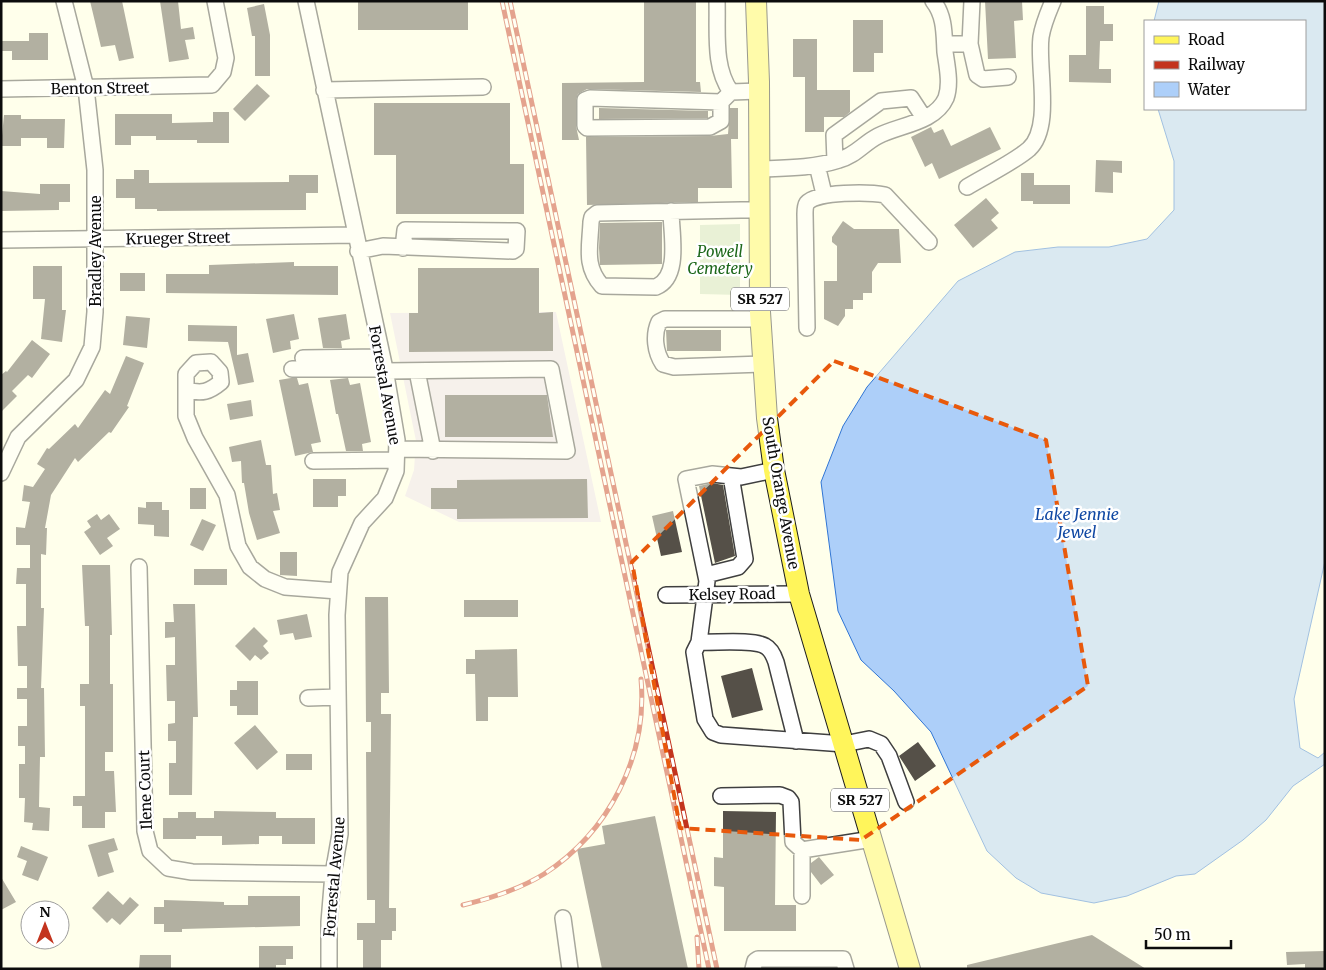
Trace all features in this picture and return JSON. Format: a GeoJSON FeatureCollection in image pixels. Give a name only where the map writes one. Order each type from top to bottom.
{"type":"FeatureCollection","features":[{"type":"Feature","properties":{"kind":"main road","name":"South Orange Avenue"},"geometry":{"type":"LineString","coordinates":[[756,1],[759,91],[761,320],[763,364],[774,470],[799,594],[910,969]]}},
{"type":"Feature","properties":{"kind":"street","name":"Bradley Avenue"},"geometry":{"type":"LineString","coordinates":[[1,472],[18,437],[76,380],[92,347],[95,312],[95,170],[86,88],[64,1]]}},
{"type":"Feature","properties":{"kind":"street","name":"Benton Street"},"geometry":{"type":"LineString","coordinates":[[1,89],[199,86],[212,84],[223,72],[226,58],[215,1]]}},
{"type":"Feature","properties":{"kind":"street","name":"Forrestal Avenue"},"geometry":{"type":"LineString","coordinates":[[306,1],[354,235],[384,366],[397,440],[396,471],[384,498],[362,523],[347,552],[340,572],[338,591],[340,834],[333,874],[329,922],[329,969]]}},
{"type":"Feature","properties":{"kind":"street"},"geometry":{"type":"LineString","coordinates":[[717,1],[720,69],[726,97],[721,121],[710,127],[587,128],[585,126],[585,100],[590,98],[726,97],[759,91]]}},
{"type":"Feature","properties":{"kind":"street"},"geometry":{"type":"LineString","coordinates":[[760,170],[818,166],[835,161],[853,154],[877,136],[924,118],[939,108],[945,99],[948,82],[943,21],[940,10],[933,1]]}},
{"type":"Feature","properties":{"kind":"street"},"geometry":{"type":"LineString","coordinates":[[972,1],[970,44],[977,75],[983,79],[1008,77]]}},
{"type":"Feature","properties":{"kind":"street"},"geometry":{"type":"LineString","coordinates":[[967,187],[1029,148],[1039,134],[1042,84],[1041,39],[1045,20],[1053,1]]}},
{"type":"Feature","properties":{"kind":"street"},"geometry":{"type":"LineString","coordinates":[[945,44],[970,44]]}},
{"type":"Feature","properties":{"kind":"street"},"geometry":{"type":"LineString","coordinates":[[324,90],[483,87]]}},
{"type":"Feature","properties":{"kind":"street"},"geometry":{"type":"LineString","coordinates":[[835,161],[834,135],[880,101],[911,98],[924,118]]}},
{"type":"Feature","properties":{"kind":"street"},"geometry":{"type":"LineString","coordinates":[[818,166],[824,194]]}},
{"type":"Feature","properties":{"kind":"street"},"geometry":{"type":"LineString","coordinates":[[807,328],[806,207],[812,199],[824,194],[884,195],[929,242]]}},
{"type":"Feature","properties":{"kind":"street"},"geometry":{"type":"LineString","coordinates":[[671,211],[672,260],[669,276],[663,284],[656,286],[602,286],[592,276],[589,267],[592,217],[597,212],[671,211],[760,210]]}},
{"type":"Feature","properties":{"kind":"street"},"geometry":{"type":"LineString","coordinates":[[358,251],[382,246],[403,248],[512,251],[516,249],[516,231],[405,230],[403,248]]}},
{"type":"Feature","properties":{"kind":"street","name":"Krueger Street"},"geometry":{"type":"LineString","coordinates":[[1,240],[354,235]]}},
{"type":"Feature","properties":{"kind":"street"},"geometry":{"type":"LineString","coordinates":[[761,320],[665,320],[659,322],[656,328],[656,343],[658,356],[663,364],[674,367],[763,364]]}},
{"type":"Feature","properties":{"kind":"street"},"geometry":{"type":"LineString","coordinates":[[292,363],[384,366],[417,371],[552,369],[567,451],[433,451],[313,461]]}},
{"type":"Feature","properties":{"kind":"street"},"geometry":{"type":"LineString","coordinates":[[417,371],[433,451]]}},
{"type":"Feature","properties":{"kind":"street"},"geometry":{"type":"LineString","coordinates":[[187,390],[186,416],[195,438],[227,495],[238,546],[250,567],[265,579],[285,587],[338,591]]}},
{"type":"Feature","properties":{"kind":"street"},"geometry":{"type":"LineString","coordinates":[[774,470],[741,477],[712,474],[686,478],[706,575],[706,595],[700,642],[694,652],[705,719],[713,732],[721,735],[844,744],[869,739],[881,744],[890,756],[906,802]]}},
{"type":"Feature","properties":{"kind":"street"},"geometry":{"type":"LineString","coordinates":[[706,575],[738,567],[745,558],[731,476]]}},
{"type":"Feature","properties":{"kind":"street","name":"Ilene Court"},"geometry":{"type":"LineString","coordinates":[[139,567],[145,831],[150,851],[168,868],[192,872],[333,874]]}},
{"type":"Feature","properties":{"kind":"street","name":"Kelsey Road"},"geometry":{"type":"LineString","coordinates":[[666,595],[799,594]]}},
{"type":"Feature","properties":{"kind":"street"},"geometry":{"type":"LineString","coordinates":[[700,642],[753,643],[765,646],[772,652],[796,741]]}},
{"type":"Feature","properties":{"kind":"street"},"geometry":{"type":"LineString","coordinates":[[308,698],[338,697]]}},
{"type":"Feature","properties":{"kind":"street"},"geometry":{"type":"LineString","coordinates":[[720,796],[780,795],[788,798],[791,802],[793,842],[802,850],[802,896]]}},
{"type":"Feature","properties":{"kind":"street"},"geometry":{"type":"LineString","coordinates":[[802,850],[872,839]]}},
{"type":"Feature","properties":{"kind":"street"},"geometry":{"type":"LineString","coordinates":[[563,918],[570,969]]}},
{"type":"Feature","properties":{"kind":"street"},"geometry":{"type":"LineString","coordinates":[[754,969],[755,962],[758,959],[843,959],[846,969]]}},
{"type":"Feature","properties":{"kind":"highlighted area"},"geometry":{"type":"Polygon","coordinates":[[[834,361],[1046,440],[1088,686],[861,840],[680,828],[632,562],[834,361]]]}},
{"type":"Feature","properties":{"kind":"shaded area"},"geometry":{"type":"Polygon","coordinates":[[[556,312],[601,522],[459,522],[405,496],[414,470],[416,441],[390,313],[556,312]]]}},
{"type":"Feature","properties":{"kind":"green space","name":"Powell Cemetery"},"geometry":{"type":"Polygon","coordinates":[[[740,224],[740,295],[700,294],[700,225],[740,224]]]}},
{"type":"Feature","properties":{"kind":"water","name":"Lake Jennie Jewel"},"geometry":{"type":"Polygon","coordinates":[[[1159,1],[1325,1],[1325,561],[1294,699],[1300,748],[1318,758],[1325,752],[1325,764],[1293,786],[1266,820],[1243,840],[1195,874],[1176,876],[1127,896],[1094,903],[1041,893],[1016,878],[987,851],[931,732],[894,691],[861,660],[838,611],[821,482],[843,426],[867,387],[958,281],[1015,252],[1058,247],[1109,247],[1147,239],[1174,210],[1174,161],[1158,110],[1306,110],[1306,20],[1154,20],[1159,1]]]}},
{"type":"Feature","properties":{"kind":"building"},"geometry":{"type":"Polygon","coordinates":[[[90,1],[122,1],[134,58],[119,61],[115,45],[101,47],[90,1]]]}},
{"type":"Feature","properties":{"kind":"building"},"geometry":{"type":"Polygon","coordinates":[[[160,1],[178,1],[181,29],[193,27],[195,39],[185,40],[189,59],[169,62],[160,1]]]}},
{"type":"Feature","properties":{"kind":"building"},"geometry":{"type":"Polygon","coordinates":[[[358,1],[468,1],[468,30],[358,30],[358,1]]]}},
{"type":"Feature","properties":{"kind":"building"},"geometry":{"type":"Polygon","coordinates":[[[644,1],[696,1],[696,82],[700,82],[701,92],[587,89],[578,94],[576,100],[576,126],[579,140],[562,140],[562,83],[644,82],[644,1]]]}},
{"type":"Feature","properties":{"kind":"building"},"geometry":{"type":"Polygon","coordinates":[[[985,1],[1022,1],[1023,20],[1014,21],[1016,58],[988,59],[985,1]]]}},
{"type":"Feature","properties":{"kind":"building"},"geometry":{"type":"Polygon","coordinates":[[[264,4],[270,35],[270,76],[255,76],[255,36],[252,36],[247,8],[264,4]]]}},
{"type":"Feature","properties":{"kind":"building"},"geometry":{"type":"Polygon","coordinates":[[[1086,6],[1104,6],[1104,24],[1113,24],[1113,41],[1100,41],[1099,69],[1111,69],[1111,83],[1069,82],[1069,55],[1086,55],[1086,6]]]}},
{"type":"Feature","properties":{"kind":"building"},"geometry":{"type":"Polygon","coordinates":[[[853,20],[883,20],[883,53],[874,53],[874,72],[853,72],[853,20]]]}},
{"type":"Feature","properties":{"kind":"building"},"geometry":{"type":"Polygon","coordinates":[[[29,33],[48,33],[48,60],[12,60],[12,51],[1,51],[1,41],[29,41],[29,33]]]}},
{"type":"Feature","properties":{"kind":"building"},"geometry":{"type":"Polygon","coordinates":[[[793,39],[817,39],[817,90],[850,90],[850,112],[844,117],[824,117],[824,132],[805,132],[805,77],[793,77],[793,39]]]}},
{"type":"Feature","properties":{"kind":"building"},"geometry":{"type":"Polygon","coordinates":[[[257,84],[270,96],[245,121],[233,109],[257,84]]]}},
{"type":"Feature","properties":{"kind":"building"},"geometry":{"type":"Polygon","coordinates":[[[374,103],[510,103],[510,164],[524,164],[524,214],[396,214],[396,155],[374,155],[374,103]]]}},
{"type":"Feature","properties":{"kind":"building"},"geometry":{"type":"Polygon","coordinates":[[[599,108],[708,111],[708,118],[599,119],[599,108]]]}},
{"type":"Feature","properties":{"kind":"building"},"geometry":{"type":"Polygon","coordinates":[[[730,108],[738,108],[738,139],[731,139],[732,188],[698,188],[698,202],[587,205],[586,137],[710,136],[728,134],[730,108]]]}},
{"type":"Feature","properties":{"kind":"building"},"geometry":{"type":"Polygon","coordinates":[[[213,112],[229,112],[229,143],[197,143],[197,140],[156,140],[156,136],[131,136],[131,145],[115,145],[115,114],[172,114],[172,123],[213,122],[213,112]]]}},
{"type":"Feature","properties":{"kind":"building"},"geometry":{"type":"Polygon","coordinates":[[[4,115],[21,115],[21,119],[65,119],[64,148],[47,148],[47,138],[21,138],[21,146],[1,146],[4,115]]]}},
{"type":"Feature","properties":{"kind":"building"},"geometry":{"type":"Polygon","coordinates":[[[931,127],[934,133],[943,129],[951,146],[990,127],[1001,149],[939,179],[932,163],[925,167],[911,137],[931,127]]]}},
{"type":"Feature","properties":{"kind":"building"},"geometry":{"type":"Polygon","coordinates":[[[1096,160],[1122,161],[1122,173],[1113,172],[1113,193],[1095,192],[1096,160]]]}},
{"type":"Feature","properties":{"kind":"building"},"geometry":{"type":"Polygon","coordinates":[[[134,170],[149,170],[149,183],[289,182],[289,175],[318,175],[318,193],[306,193],[306,210],[157,211],[157,209],[135,209],[135,198],[116,198],[116,179],[134,179],[134,170]]]}},
{"type":"Feature","properties":{"kind":"building"},"geometry":{"type":"Polygon","coordinates":[[[1021,173],[1034,173],[1034,185],[1070,185],[1070,204],[1033,204],[1033,201],[1021,201],[1021,173]]]}},
{"type":"Feature","properties":{"kind":"building"},"geometry":{"type":"Polygon","coordinates":[[[40,184],[70,184],[70,202],[59,202],[59,210],[1,211],[1,191],[40,194],[40,184]]]}},
{"type":"Feature","properties":{"kind":"building"},"geometry":{"type":"Polygon","coordinates":[[[986,198],[999,213],[991,220],[998,228],[973,248],[954,225],[986,198]]]}},
{"type":"Feature","properties":{"kind":"building"},"geometry":{"type":"Polygon","coordinates":[[[843,221],[854,229],[899,229],[901,263],[878,263],[872,272],[872,293],[863,293],[863,300],[853,300],[853,309],[845,309],[845,316],[838,326],[824,319],[824,281],[837,281],[837,246],[832,242],[832,237],[843,221]]]}},
{"type":"Feature","properties":{"kind":"building"},"geometry":{"type":"Polygon","coordinates":[[[662,222],[662,264],[600,265],[600,223],[662,222]]]}},
{"type":"Feature","properties":{"kind":"building"},"geometry":{"type":"Polygon","coordinates":[[[294,262],[294,266],[338,266],[338,295],[166,293],[166,274],[209,274],[209,265],[294,262]]]}},
{"type":"Feature","properties":{"kind":"building"},"geometry":{"type":"Polygon","coordinates":[[[33,266],[62,266],[62,310],[66,310],[62,342],[41,339],[45,299],[33,299],[33,266]]]}},
{"type":"Feature","properties":{"kind":"building"},"geometry":{"type":"Polygon","coordinates":[[[418,268],[539,268],[539,313],[553,312],[553,351],[409,352],[409,313],[418,313],[418,268]]]}},
{"type":"Feature","properties":{"kind":"building"},"geometry":{"type":"Polygon","coordinates":[[[120,273],[145,273],[145,291],[120,291],[120,273]]]}},
{"type":"Feature","properties":{"kind":"building"},"geometry":{"type":"Polygon","coordinates":[[[294,314],[299,339],[290,341],[291,349],[273,353],[266,319],[294,314]]]}},
{"type":"Feature","properties":{"kind":"building"},"geometry":{"type":"Polygon","coordinates":[[[346,314],[350,339],[341,341],[342,348],[323,348],[318,318],[346,314]]]}},
{"type":"Feature","properties":{"kind":"building"},"geometry":{"type":"Polygon","coordinates":[[[126,316],[150,318],[147,348],[123,345],[126,316]]]}},
{"type":"Feature","properties":{"kind":"building"},"geometry":{"type":"Polygon","coordinates":[[[188,325],[237,326],[237,355],[248,353],[254,382],[238,385],[228,342],[188,341],[188,325]]]}},
{"type":"Feature","properties":{"kind":"building"},"geometry":{"type":"Polygon","coordinates":[[[666,330],[721,330],[721,351],[667,351],[666,330]]]}},
{"type":"Feature","properties":{"kind":"building"},"geometry":{"type":"Polygon","coordinates":[[[32,340],[50,354],[32,378],[28,375],[12,391],[17,396],[1,412],[1,375],[7,372],[32,340]]]}},
{"type":"Feature","properties":{"kind":"building"},"geometry":{"type":"Polygon","coordinates":[[[126,356],[144,363],[127,406],[129,407],[111,433],[109,432],[78,462],[75,458],[51,495],[45,528],[47,528],[46,555],[41,554],[41,608],[44,608],[41,688],[44,688],[45,757],[40,757],[39,807],[50,808],[49,831],[32,830],[33,823],[24,822],[25,798],[19,798],[19,764],[25,764],[25,746],[18,746],[18,726],[27,726],[27,699],[17,699],[17,688],[27,688],[27,666],[18,666],[17,626],[26,626],[26,584],[16,584],[17,568],[30,568],[30,545],[16,545],[16,527],[25,528],[30,502],[22,501],[24,485],[33,487],[45,469],[37,464],[47,448],[49,449],[75,424],[78,428],[105,390],[110,394],[126,356]]]}},
{"type":"Feature","properties":{"kind":"building"},"geometry":{"type":"Polygon","coordinates":[[[297,378],[299,385],[308,383],[321,442],[311,444],[313,452],[295,456],[279,380],[297,378]]]}},
{"type":"Feature","properties":{"kind":"building"},"geometry":{"type":"Polygon","coordinates":[[[348,378],[350,385],[360,383],[371,442],[362,444],[363,451],[346,451],[338,414],[336,414],[330,380],[348,378]]]}},
{"type":"Feature","properties":{"kind":"building"},"geometry":{"type":"Polygon","coordinates":[[[445,395],[547,395],[553,437],[445,437],[445,395]]]}},
{"type":"Feature","properties":{"kind":"building"},"geometry":{"type":"Polygon","coordinates":[[[251,400],[253,416],[230,420],[227,404],[251,400]]]}},
{"type":"Feature","properties":{"kind":"building"},"geometry":{"type":"Polygon","coordinates":[[[261,440],[266,465],[271,465],[273,494],[277,493],[280,510],[273,511],[280,533],[257,540],[249,513],[244,483],[242,483],[241,461],[232,462],[229,447],[261,440]]]}},
{"type":"Feature","properties":{"kind":"building"},"geometry":{"type":"Polygon","coordinates":[[[313,479],[346,479],[346,496],[338,496],[338,507],[313,507],[313,479]]]}},
{"type":"Feature","properties":{"kind":"building"},"geometry":{"type":"Polygon","coordinates":[[[587,479],[588,518],[457,519],[457,509],[431,509],[431,488],[457,488],[457,480],[587,479]]]}},
{"type":"Feature","properties":{"kind":"building"},"geometry":{"type":"Polygon","coordinates":[[[712,483],[723,485],[735,556],[715,563],[699,486],[712,483]]]}},
{"type":"Feature","properties":{"kind":"building"},"geometry":{"type":"Polygon","coordinates":[[[190,488],[206,488],[206,509],[190,509],[190,488]]]}},
{"type":"Feature","properties":{"kind":"building"},"geometry":{"type":"Polygon","coordinates":[[[146,502],[162,502],[162,510],[169,510],[169,537],[154,536],[154,525],[138,524],[138,507],[146,508],[146,502]]]}},
{"type":"Feature","properties":{"kind":"building"},"geometry":{"type":"Polygon","coordinates":[[[673,511],[682,552],[661,556],[652,516],[673,511]]]}},
{"type":"Feature","properties":{"kind":"building"},"geometry":{"type":"Polygon","coordinates":[[[97,514],[101,520],[109,514],[120,529],[107,538],[113,546],[100,555],[84,532],[91,527],[87,521],[97,514]]]}},
{"type":"Feature","properties":{"kind":"building"},"geometry":{"type":"Polygon","coordinates":[[[202,519],[216,525],[203,551],[190,545],[202,519]]]}},
{"type":"Feature","properties":{"kind":"building"},"geometry":{"type":"Polygon","coordinates":[[[280,552],[297,552],[297,576],[280,575],[280,552]]]}},
{"type":"Feature","properties":{"kind":"building"},"geometry":{"type":"Polygon","coordinates":[[[82,565],[110,565],[112,635],[110,635],[110,684],[113,684],[113,752],[105,752],[105,771],[114,771],[116,812],[105,812],[105,828],[82,828],[82,806],[73,806],[73,796],[85,796],[85,706],[80,706],[80,684],[89,684],[89,626],[85,626],[82,565]]]}},
{"type":"Feature","properties":{"kind":"building"},"geometry":{"type":"Polygon","coordinates":[[[194,569],[227,569],[227,585],[194,585],[194,569]]]}},
{"type":"Feature","properties":{"kind":"building"},"geometry":{"type":"Polygon","coordinates":[[[365,597],[388,597],[389,693],[381,693],[381,714],[391,714],[389,908],[396,908],[396,931],[392,931],[392,940],[381,940],[381,969],[363,969],[363,940],[357,940],[357,923],[375,923],[375,900],[367,900],[366,752],[371,752],[371,722],[366,722],[365,597]]]}},
{"type":"Feature","properties":{"kind":"building"},"geometry":{"type":"Polygon","coordinates":[[[464,600],[518,600],[518,617],[464,617],[464,600]]]}},
{"type":"Feature","properties":{"kind":"building"},"geometry":{"type":"Polygon","coordinates":[[[173,604],[195,604],[198,717],[193,717],[192,795],[169,795],[169,763],[176,763],[176,741],[168,741],[168,724],[175,723],[175,701],[167,701],[166,665],[175,665],[175,637],[165,638],[165,622],[174,622],[173,604]]]}},
{"type":"Feature","properties":{"kind":"building"},"geometry":{"type":"Polygon","coordinates":[[[307,614],[312,637],[295,640],[293,633],[280,635],[277,620],[307,614]]]}},
{"type":"Feature","properties":{"kind":"building"},"geometry":{"type":"Polygon","coordinates":[[[254,627],[268,641],[263,646],[269,653],[261,660],[255,655],[250,661],[235,646],[254,627]]]}},
{"type":"Feature","properties":{"kind":"building"},"geometry":{"type":"Polygon","coordinates":[[[517,649],[518,697],[488,697],[488,721],[476,721],[475,674],[466,674],[466,659],[475,659],[475,650],[517,649]]]}},
{"type":"Feature","properties":{"kind":"building"},"geometry":{"type":"Polygon","coordinates":[[[752,668],[763,710],[732,718],[721,676],[752,668]]]}},
{"type":"Feature","properties":{"kind":"building"},"geometry":{"type":"Polygon","coordinates":[[[237,681],[258,681],[258,715],[237,715],[237,706],[230,706],[230,690],[237,690],[237,681]]]}},
{"type":"Feature","properties":{"kind":"building"},"geometry":{"type":"Polygon","coordinates":[[[255,725],[278,752],[257,770],[234,743],[255,725]]]}},
{"type":"Feature","properties":{"kind":"building"},"geometry":{"type":"Polygon","coordinates":[[[918,742],[936,766],[915,781],[899,756],[918,742]]]}},
{"type":"Feature","properties":{"kind":"building"},"geometry":{"type":"Polygon","coordinates":[[[286,754],[312,754],[312,770],[286,770],[286,754]]]}},
{"type":"Feature","properties":{"kind":"building"},"geometry":{"type":"Polygon","coordinates":[[[214,811],[276,812],[276,818],[315,818],[315,844],[282,844],[282,836],[259,836],[259,844],[222,845],[222,836],[196,836],[196,839],[163,839],[163,818],[178,818],[178,812],[196,812],[196,818],[214,818],[214,811]]]}},
{"type":"Feature","properties":{"kind":"building"},"geometry":{"type":"Polygon","coordinates":[[[723,811],[776,812],[775,905],[796,905],[796,931],[724,931],[724,887],[714,886],[714,857],[723,858],[723,811]]]}},
{"type":"Feature","properties":{"kind":"building"},"geometry":{"type":"Polygon","coordinates":[[[655,816],[688,969],[602,969],[577,849],[605,844],[602,826],[655,816]]]}},
{"type":"Feature","properties":{"kind":"building"},"geometry":{"type":"Polygon","coordinates":[[[114,838],[118,850],[108,853],[114,872],[98,877],[88,845],[114,838]]]}},
{"type":"Feature","properties":{"kind":"building"},"geometry":{"type":"Polygon","coordinates":[[[21,846],[48,857],[38,881],[22,875],[27,861],[17,857],[21,846]]]}},
{"type":"Feature","properties":{"kind":"building"},"geometry":{"type":"Polygon","coordinates":[[[819,857],[834,875],[821,885],[811,872],[811,863],[819,857]]]}},
{"type":"Feature","properties":{"kind":"building"},"geometry":{"type":"Polygon","coordinates":[[[1,877],[16,902],[1,910],[1,877]]]}},
{"type":"Feature","properties":{"kind":"building"},"geometry":{"type":"Polygon","coordinates":[[[108,891],[123,905],[130,897],[139,905],[120,925],[112,918],[107,923],[92,908],[108,891]]]}},
{"type":"Feature","properties":{"kind":"building"},"geometry":{"type":"Polygon","coordinates":[[[248,896],[300,896],[300,926],[182,929],[182,932],[164,932],[164,924],[154,924],[154,907],[164,907],[164,900],[224,902],[224,905],[248,905],[248,896]]]}},
{"type":"Feature","properties":{"kind":"building"},"geometry":{"type":"Polygon","coordinates":[[[1092,935],[1146,969],[967,969],[967,965],[1092,935]]]}},
{"type":"Feature","properties":{"kind":"building"},"geometry":{"type":"Polygon","coordinates":[[[259,946],[293,946],[293,959],[286,959],[286,965],[276,965],[276,969],[259,969],[259,946]]]}},
{"type":"Feature","properties":{"kind":"building"},"geometry":{"type":"Polygon","coordinates":[[[1325,951],[1325,967],[1322,969],[1305,969],[1305,964],[1287,965],[1286,952],[1325,951]]]}},
{"type":"Feature","properties":{"kind":"building"},"geometry":{"type":"Polygon","coordinates":[[[140,955],[171,955],[171,969],[139,969],[140,955]]]}},
{"type":"Feature","properties":{"kind":"railway"},"geometry":{"type":"LineString","coordinates":[[502,1],[709,969]]}},
{"type":"Feature","properties":{"kind":"railway"},"geometry":{"type":"LineString","coordinates":[[510,1],[717,969]]}},
{"type":"Feature","properties":{"kind":"railway"},"geometry":{"type":"LineString","coordinates":[[463,905],[505,892],[535,879],[567,857],[588,837],[620,790],[631,763],[638,736],[642,708],[641,679]]}},
{"type":"Feature","properties":{"kind":"railway"},"geometry":{"type":"LineString","coordinates":[[697,937],[699,969]]}}]}
